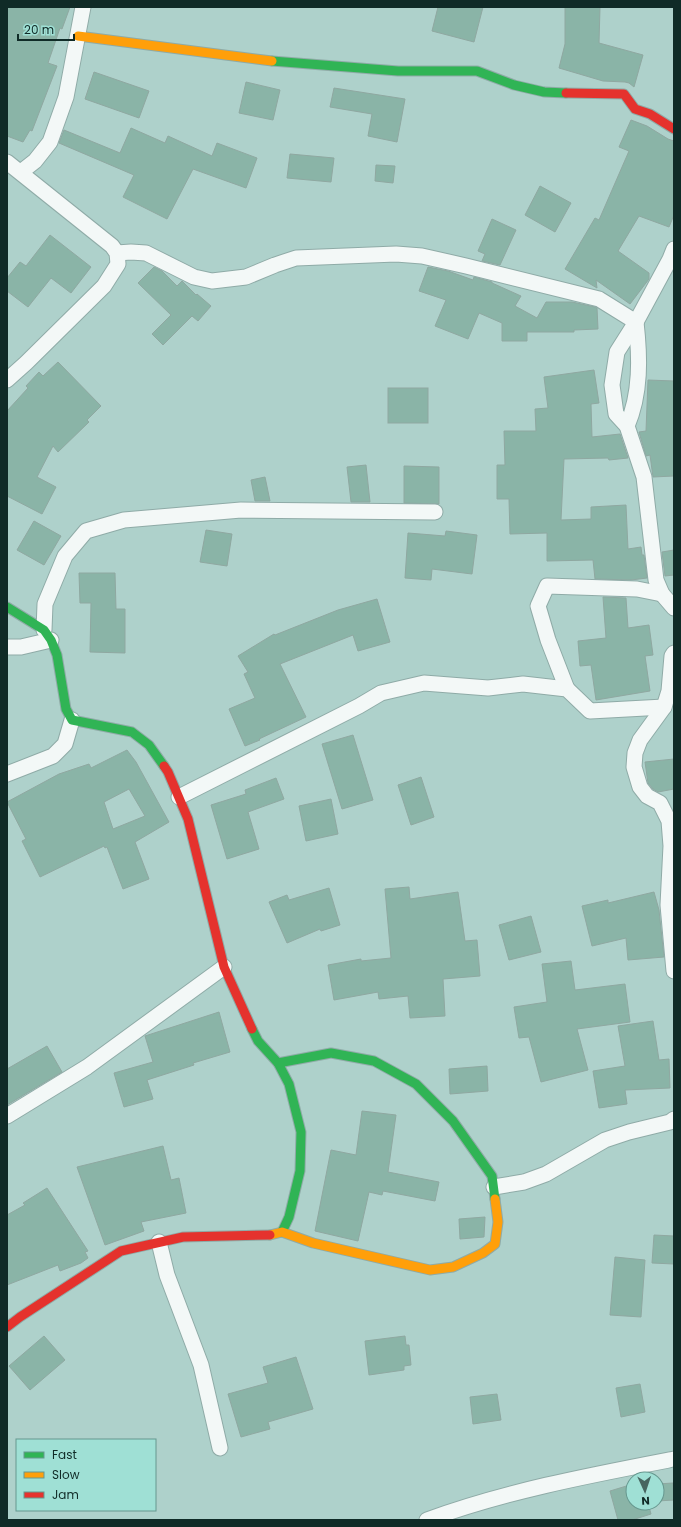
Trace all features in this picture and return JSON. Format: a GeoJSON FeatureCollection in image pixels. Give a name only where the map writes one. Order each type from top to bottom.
{"type":"FeatureCollection","features":[{"type":"Feature","properties":{"kind":"street"},"geometry":{"type":"LineString","coordinates":[[21,172],[35,161],[50,142],[66,97],[83,7]]}},
{"type":"Feature","properties":{"kind":"street"},"geometry":{"type":"LineString","coordinates":[[78,36],[270,61],[398,71],[477,71],[514,85],[544,92],[624,94],[635,109],[650,114],[674,128]]}},
{"type":"Feature","properties":{"kind":"street"},"geometry":{"type":"LineString","coordinates":[[7,162],[112,246],[117,253],[118,264],[104,286],[7,380]]}},
{"type":"Feature","properties":{"kind":"street"},"geometry":{"type":"LineString","coordinates":[[674,249],[636,322],[617,352],[612,385],[616,414],[627,426],[644,477],[656,580],[662,594],[674,608]]}},
{"type":"Feature","properties":{"kind":"street"},"geometry":{"type":"LineString","coordinates":[[117,253],[131,252],[146,254],[194,278],[212,281],[246,277],[296,258],[396,254],[422,256],[599,299],[636,322]]}},
{"type":"Feature","properties":{"kind":"street"},"geometry":{"type":"LineString","coordinates":[[627,426],[633,413],[640,356],[636,322]]}},
{"type":"Feature","properties":{"kind":"street"},"geometry":{"type":"LineString","coordinates":[[282,1232],[289,1217],[300,1171],[301,1132],[289,1084],[278,1063],[258,1041],[224,967],[188,819],[168,772],[150,745],[132,732],[72,720],[66,710],[57,655],[47,635],[45,604],[64,556],[86,531],[124,520],[241,510],[435,512]]}},
{"type":"Feature","properties":{"kind":"street"},"geometry":{"type":"LineString","coordinates":[[662,594],[637,589],[547,586],[538,606],[548,640],[567,689],[590,711],[664,707]]}},
{"type":"Feature","properties":{"kind":"street"},"geometry":{"type":"LineString","coordinates":[[7,607],[47,635]]}},
{"type":"Feature","properties":{"kind":"street"},"geometry":{"type":"LineString","coordinates":[[7,647],[21,647],[47,635]]}},
{"type":"Feature","properties":{"kind":"street"},"geometry":{"type":"LineString","coordinates":[[674,653],[672,656],[669,691],[664,707],[640,740],[635,753],[634,767],[640,787],[647,796],[660,804],[669,821],[671,846],[668,905],[674,971]]}},
{"type":"Feature","properties":{"kind":"street"},"geometry":{"type":"LineString","coordinates":[[179,797],[382,693],[424,683],[488,688],[523,684],[567,689]]}},
{"type":"Feature","properties":{"kind":"street"},"geometry":{"type":"LineString","coordinates":[[7,774],[53,756],[64,744],[72,720]]}},
{"type":"Feature","properties":{"kind":"street"},"geometry":{"type":"LineString","coordinates":[[7,1116],[87,1066],[224,967]]}},
{"type":"Feature","properties":{"kind":"street"},"geometry":{"type":"LineString","coordinates":[[7,1327],[121,1251],[183,1237],[267,1236],[282,1232],[313,1243],[430,1270],[453,1267],[483,1253],[495,1244],[498,1222],[492,1176],[453,1121],[416,1084],[374,1061],[331,1052],[278,1063]]}},
{"type":"Feature","properties":{"kind":"street"},"geometry":{"type":"LineString","coordinates":[[494,1187],[524,1182],[546,1174],[605,1140],[629,1132],[670,1122],[674,1119]]}},
{"type":"Feature","properties":{"kind":"street"},"geometry":{"type":"LineString","coordinates":[[159,1242],[167,1275],[201,1365],[220,1448]]}},
{"type":"Feature","properties":{"kind":"street"},"geometry":{"type":"LineString","coordinates":[[427,1520],[474,1504],[609,1472],[674,1459]]}},
{"type":"Feature","properties":{"kind":"building"},"geometry":{"type":"Polygon","coordinates":[[[7,7],[70,7],[62,29],[60,28],[48,63],[57,66],[32,131],[30,130],[23,142],[7,136],[7,7]]]}},
{"type":"Feature","properties":{"kind":"building"},"geometry":{"type":"Polygon","coordinates":[[[438,7],[483,7],[474,42],[432,31],[438,7]]]}},
{"type":"Feature","properties":{"kind":"building"},"geometry":{"type":"Polygon","coordinates":[[[565,7],[600,7],[599,43],[643,55],[634,87],[629,83],[603,81],[559,68],[565,44],[565,7]]]}},
{"type":"Feature","properties":{"kind":"building"},"geometry":{"type":"Polygon","coordinates":[[[94,72],[149,91],[139,118],[85,99],[94,72]]]}},
{"type":"Feature","properties":{"kind":"building"},"geometry":{"type":"Polygon","coordinates":[[[246,82],[280,90],[273,120],[239,113],[246,82]]]}},
{"type":"Feature","properties":{"kind":"building"},"geometry":{"type":"Polygon","coordinates":[[[334,88],[405,99],[397,142],[368,136],[372,114],[330,107],[334,88]]]}},
{"type":"Feature","properties":{"kind":"building"},"geometry":{"type":"Polygon","coordinates":[[[631,120],[647,126],[674,141],[674,215],[669,227],[639,216],[618,251],[649,273],[649,279],[630,304],[596,280],[597,288],[565,269],[595,218],[599,220],[629,151],[619,147],[631,120]]]}},
{"type":"Feature","properties":{"kind":"building"},"geometry":{"type":"Polygon","coordinates":[[[131,128],[165,143],[168,136],[212,156],[217,143],[257,158],[246,188],[193,169],[167,219],[123,197],[134,175],[59,143],[64,130],[120,153],[131,128]]]}},
{"type":"Feature","properties":{"kind":"building"},"geometry":{"type":"Polygon","coordinates":[[[290,154],[334,158],[331,182],[287,178],[290,154]]]}},
{"type":"Feature","properties":{"kind":"building"},"geometry":{"type":"Polygon","coordinates":[[[376,165],[395,166],[393,183],[375,181],[376,165]]]}},
{"type":"Feature","properties":{"kind":"building"},"geometry":{"type":"Polygon","coordinates":[[[540,186],[571,203],[555,232],[525,215],[540,186]]]}},
{"type":"Feature","properties":{"kind":"building"},"geometry":{"type":"Polygon","coordinates":[[[492,219],[516,230],[500,265],[482,261],[485,254],[478,251],[492,219]]]}},
{"type":"Feature","properties":{"kind":"building"},"geometry":{"type":"Polygon","coordinates":[[[50,235],[91,267],[71,293],[51,278],[28,307],[7,291],[7,278],[20,262],[26,266],[50,235]]]}},
{"type":"Feature","properties":{"kind":"building"},"geometry":{"type":"Polygon","coordinates":[[[154,267],[162,271],[177,286],[182,281],[196,295],[197,294],[211,306],[198,321],[192,316],[163,345],[152,334],[171,315],[138,283],[154,267]]]}},
{"type":"Feature","properties":{"kind":"building"},"geometry":{"type":"Polygon","coordinates":[[[428,267],[448,271],[473,280],[474,277],[492,282],[521,296],[515,306],[537,318],[546,302],[572,302],[595,307],[597,308],[598,329],[574,330],[574,332],[527,332],[527,341],[502,341],[502,323],[479,313],[468,339],[435,326],[446,300],[419,291],[428,267]]]}},
{"type":"Feature","properties":{"kind":"building"},"geometry":{"type":"Polygon","coordinates":[[[58,362],[101,406],[87,420],[89,422],[58,452],[53,446],[37,477],[56,487],[42,514],[7,496],[7,411],[28,388],[26,386],[39,372],[43,376],[58,362]]]}},
{"type":"Feature","properties":{"kind":"building"},"geometry":{"type":"Polygon","coordinates":[[[594,370],[599,403],[591,404],[592,437],[620,434],[628,458],[609,460],[608,458],[564,459],[561,520],[591,519],[591,507],[626,505],[628,549],[641,547],[642,555],[644,555],[647,578],[631,580],[595,579],[593,560],[547,561],[547,533],[510,534],[509,499],[497,499],[497,465],[505,465],[504,431],[536,431],[535,409],[548,408],[544,377],[594,370]]]}},
{"type":"Feature","properties":{"kind":"building"},"geometry":{"type":"Polygon","coordinates":[[[648,380],[674,381],[674,476],[653,477],[650,455],[646,456],[639,432],[646,431],[648,380]]]}},
{"type":"Feature","properties":{"kind":"building"},"geometry":{"type":"Polygon","coordinates":[[[388,388],[428,388],[428,423],[388,423],[388,388]]]}},
{"type":"Feature","properties":{"kind":"building"},"geometry":{"type":"Polygon","coordinates":[[[366,465],[370,502],[351,502],[347,467],[366,465]]]}},
{"type":"Feature","properties":{"kind":"building"},"geometry":{"type":"Polygon","coordinates":[[[404,466],[439,467],[439,504],[404,503],[404,466]]]}},
{"type":"Feature","properties":{"kind":"building"},"geometry":{"type":"Polygon","coordinates":[[[265,477],[270,501],[255,501],[251,480],[265,477]]]}},
{"type":"Feature","properties":{"kind":"building"},"geometry":{"type":"Polygon","coordinates":[[[34,521],[61,536],[44,565],[17,550],[34,521]]]}},
{"type":"Feature","properties":{"kind":"building"},"geometry":{"type":"Polygon","coordinates":[[[206,530],[232,534],[227,566],[200,562],[206,530]]]}},
{"type":"Feature","properties":{"kind":"building"},"geometry":{"type":"Polygon","coordinates":[[[446,531],[477,535],[472,574],[432,569],[431,580],[405,578],[408,533],[445,536],[446,531]]]}},
{"type":"Feature","properties":{"kind":"building"},"geometry":{"type":"Polygon","coordinates":[[[674,550],[674,575],[665,576],[662,552],[674,550]]]}},
{"type":"Feature","properties":{"kind":"building"},"geometry":{"type":"Polygon","coordinates":[[[79,573],[115,573],[116,609],[125,609],[125,653],[90,652],[91,603],[80,603],[79,573]]]}},
{"type":"Feature","properties":{"kind":"building"},"geometry":{"type":"Polygon","coordinates":[[[603,597],[626,598],[628,628],[649,625],[653,655],[645,656],[650,691],[596,700],[591,665],[580,666],[578,641],[606,638],[603,597]]]}},
{"type":"Feature","properties":{"kind":"building"},"geometry":{"type":"Polygon","coordinates":[[[377,599],[390,642],[358,651],[353,635],[280,664],[306,717],[245,746],[229,709],[255,698],[244,674],[248,672],[238,656],[274,634],[275,635],[338,610],[377,599]]]}},
{"type":"Feature","properties":{"kind":"building"},"geometry":{"type":"Polygon","coordinates":[[[353,735],[373,800],[342,809],[322,744],[353,735]]]}},
{"type":"Feature","properties":{"kind":"building"},"geometry":{"type":"Polygon","coordinates":[[[127,750],[136,762],[169,822],[135,842],[149,879],[123,889],[107,847],[105,848],[104,846],[40,877],[22,841],[26,839],[7,802],[59,774],[89,764],[91,768],[127,750]],[[129,789],[104,802],[113,829],[145,816],[129,789]]]}},
{"type":"Feature","properties":{"kind":"building"},"geometry":{"type":"Polygon","coordinates":[[[674,759],[674,789],[658,792],[648,783],[645,762],[674,759]]]}},
{"type":"Feature","properties":{"kind":"building"},"geometry":{"type":"Polygon","coordinates":[[[421,777],[434,817],[411,825],[398,785],[421,777]]]}},
{"type":"Feature","properties":{"kind":"building"},"geometry":{"type":"Polygon","coordinates":[[[276,778],[284,799],[248,812],[259,849],[227,859],[211,805],[246,794],[245,790],[276,778]]]}},
{"type":"Feature","properties":{"kind":"building"},"geometry":{"type":"Polygon","coordinates":[[[331,799],[338,834],[306,841],[299,806],[331,799]]]}},
{"type":"Feature","properties":{"kind":"building"},"geometry":{"type":"Polygon","coordinates":[[[409,887],[410,899],[458,892],[465,941],[477,940],[480,976],[443,979],[445,1016],[410,1018],[408,996],[379,999],[378,992],[334,1000],[328,965],[361,959],[361,961],[391,958],[385,889],[409,887]]]}},
{"type":"Feature","properties":{"kind":"building"},"geometry":{"type":"Polygon","coordinates":[[[329,888],[340,925],[321,931],[320,929],[287,943],[269,902],[287,895],[289,900],[329,888]]]}},
{"type":"Feature","properties":{"kind":"building"},"geometry":{"type":"Polygon","coordinates":[[[654,892],[659,910],[664,957],[628,960],[626,938],[592,946],[582,906],[608,900],[608,903],[654,892]]]}},
{"type":"Feature","properties":{"kind":"building"},"geometry":{"type":"Polygon","coordinates":[[[531,916],[541,952],[509,960],[499,925],[531,916]]]}},
{"type":"Feature","properties":{"kind":"building"},"geometry":{"type":"Polygon","coordinates":[[[571,961],[575,990],[625,984],[630,1022],[577,1029],[588,1070],[541,1082],[529,1037],[519,1038],[514,1007],[547,1002],[542,964],[571,961]]]}},
{"type":"Feature","properties":{"kind":"building"},"geometry":{"type":"Polygon","coordinates":[[[219,1012],[230,1052],[193,1063],[194,1065],[147,1080],[153,1099],[124,1107],[114,1073],[153,1062],[145,1036],[219,1012]]]}},
{"type":"Feature","properties":{"kind":"building"},"geometry":{"type":"Polygon","coordinates":[[[653,1021],[659,1060],[669,1059],[670,1088],[625,1090],[627,1104],[599,1108],[593,1071],[625,1066],[618,1026],[653,1021]]]}},
{"type":"Feature","properties":{"kind":"building"},"geometry":{"type":"Polygon","coordinates":[[[47,1046],[62,1072],[7,1105],[7,1069],[47,1046]]]}},
{"type":"Feature","properties":{"kind":"building"},"geometry":{"type":"Polygon","coordinates":[[[487,1066],[488,1091],[450,1094],[449,1069],[487,1066]]]}},
{"type":"Feature","properties":{"kind":"building"},"geometry":{"type":"Polygon","coordinates":[[[362,1111],[396,1115],[388,1172],[439,1182],[435,1201],[383,1191],[382,1195],[369,1192],[358,1241],[315,1231],[331,1150],[356,1155],[362,1111]]]}},
{"type":"Feature","properties":{"kind":"building"},"geometry":{"type":"Polygon","coordinates":[[[163,1146],[171,1180],[179,1178],[186,1213],[141,1222],[144,1231],[105,1245],[77,1167],[163,1146]]]}},
{"type":"Feature","properties":{"kind":"building"},"geometry":{"type":"Polygon","coordinates":[[[47,1188],[88,1251],[85,1252],[88,1258],[81,1263],[60,1271],[58,1265],[7,1285],[7,1215],[25,1205],[23,1203],[47,1188]]]}},
{"type":"Feature","properties":{"kind":"building"},"geometry":{"type":"Polygon","coordinates":[[[485,1217],[484,1237],[460,1239],[459,1219],[485,1217]]]}},
{"type":"Feature","properties":{"kind":"building"},"geometry":{"type":"Polygon","coordinates":[[[654,1235],[674,1236],[674,1264],[652,1263],[654,1235]]]}},
{"type":"Feature","properties":{"kind":"building"},"geometry":{"type":"Polygon","coordinates":[[[615,1257],[645,1260],[641,1317],[610,1315],[615,1257]]]}},
{"type":"Feature","properties":{"kind":"building"},"geometry":{"type":"Polygon","coordinates":[[[44,1336],[65,1360],[30,1390],[9,1366],[44,1336]]]}},
{"type":"Feature","properties":{"kind":"building"},"geometry":{"type":"Polygon","coordinates":[[[405,1336],[406,1345],[409,1345],[411,1365],[404,1366],[404,1370],[369,1375],[365,1341],[405,1336]]]}},
{"type":"Feature","properties":{"kind":"building"},"geometry":{"type":"Polygon","coordinates":[[[296,1357],[313,1409],[268,1422],[270,1429],[241,1437],[228,1394],[268,1383],[263,1367],[296,1357]]]}},
{"type":"Feature","properties":{"kind":"building"},"geometry":{"type":"Polygon","coordinates":[[[640,1384],[645,1412],[621,1417],[616,1388],[640,1384]]]}},
{"type":"Feature","properties":{"kind":"building"},"geometry":{"type":"Polygon","coordinates":[[[497,1394],[501,1420],[473,1424],[470,1397],[497,1394]]]}},
{"type":"Feature","properties":{"kind":"building"},"geometry":{"type":"Polygon","coordinates":[[[673,1483],[674,1500],[665,1501],[665,1484],[673,1483]]]}},
{"type":"Feature","properties":{"kind":"building"},"geometry":{"type":"Polygon","coordinates":[[[625,1486],[625,1511],[650,1511],[651,1514],[632,1520],[618,1520],[610,1491],[625,1486]]]}},
{"type":"Feature","properties":{"kind":"traffic: fast"},"geometry":{"type":"LineString","coordinates":[[272,61],[398,71],[477,71],[514,85],[544,92],[566,93]]}},
{"type":"Feature","properties":{"kind":"traffic: fast"},"geometry":{"type":"LineString","coordinates":[[7,607],[44,630],[51,640],[57,655],[66,709],[72,720],[132,732],[149,745],[164,766]]}},
{"type":"Feature","properties":{"kind":"traffic: fast"},"geometry":{"type":"LineString","coordinates":[[252,1029],[258,1041],[278,1063],[289,1084],[301,1132],[300,1171],[289,1217],[282,1232]]}},
{"type":"Feature","properties":{"kind":"traffic: fast"},"geometry":{"type":"LineString","coordinates":[[278,1063],[331,1053],[374,1061],[416,1084],[453,1121],[492,1176],[495,1199]]}},
{"type":"Feature","properties":{"kind":"traffic: slow"},"geometry":{"type":"LineString","coordinates":[[78,36],[272,61]]}},
{"type":"Feature","properties":{"kind":"traffic: slow"},"geometry":{"type":"LineString","coordinates":[[270,1235],[282,1232],[313,1243],[430,1270],[453,1267],[483,1253],[495,1244],[498,1222],[495,1199]]}},
{"type":"Feature","properties":{"kind":"traffic: jam"},"geometry":{"type":"LineString","coordinates":[[566,93],[624,94],[635,109],[650,114],[674,129]]}},
{"type":"Feature","properties":{"kind":"traffic: jam"},"geometry":{"type":"LineString","coordinates":[[164,766],[188,819],[224,967],[252,1029]]}},
{"type":"Feature","properties":{"kind":"traffic: jam"},"geometry":{"type":"LineString","coordinates":[[7,1327],[121,1251],[183,1237],[270,1235]]}}]}
